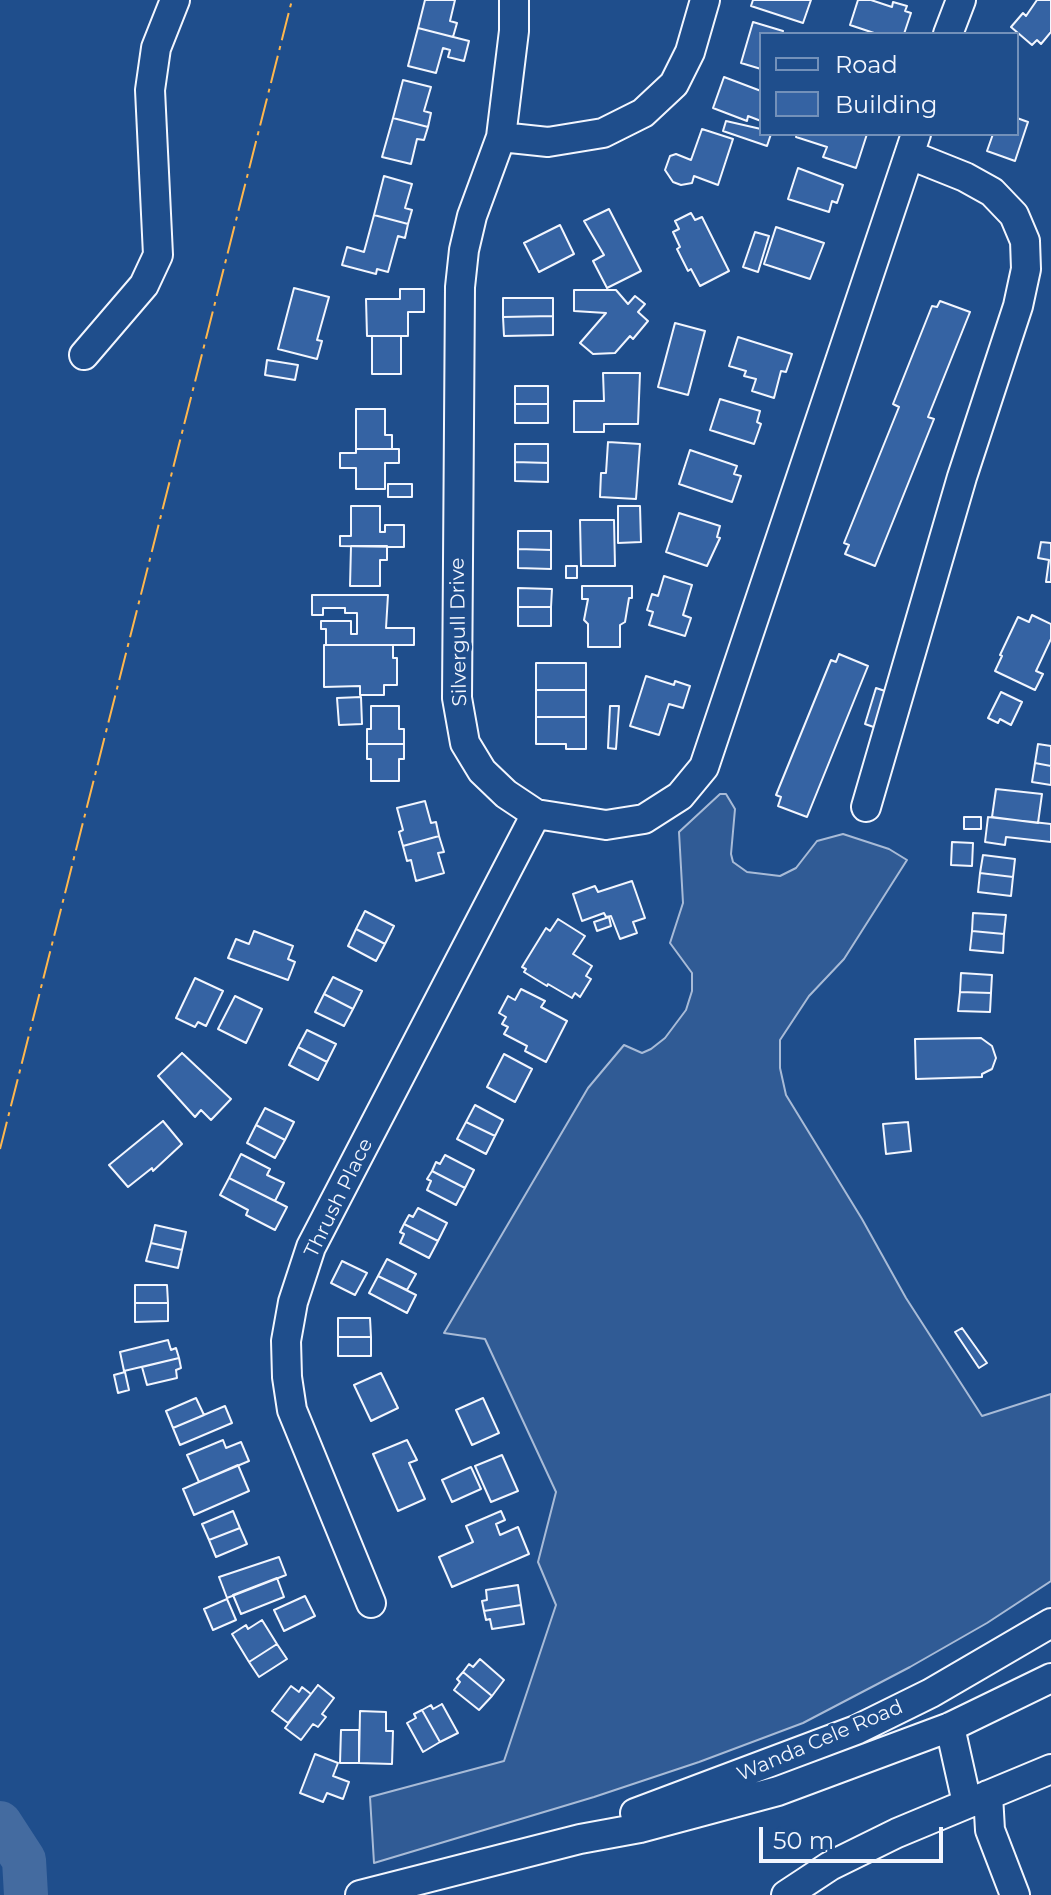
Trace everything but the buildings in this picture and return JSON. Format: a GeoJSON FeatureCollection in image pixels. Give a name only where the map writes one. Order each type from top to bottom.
{"type":"FeatureCollection","features":[{"type":"Feature","properties":{"kind":"street"},"geometry":{"type":"LineString","coordinates":[[84,355],[144,285],[158,255],[150,90],[156,48],[175,0]]}},
{"type":"Feature","properties":{"kind":"street","name":"Silvergull Drive"},"geometry":{"type":"LineString","coordinates":[[514,0],[514,31],[501,137],[472,216],[460,287],[457,698],[465,743],[482,771],[506,794],[536,814],[606,825],[644,819],[680,796],[704,767],[913,144]]}},
{"type":"Feature","properties":{"kind":"street"},"geometry":{"type":"LineString","coordinates":[[501,137],[548,142],[603,133],[643,113],[674,84],[690,52],[705,0]]}},
{"type":"Feature","properties":{"kind":"street"},"geometry":{"type":"LineString","coordinates":[[949,32],[961,0]]}},
{"type":"Feature","properties":{"kind":"street"},"geometry":{"type":"LineString","coordinates":[[866,807],[962,477],[1018,306],[1026,269],[1025,241],[1014,215],[992,192],[913,144]]}},
{"type":"Feature","properties":{"kind":"street","name":"Thrush Place"},"geometry":{"type":"LineString","coordinates":[[371,1603],[292,1410],[286,1341],[293,1302],[311,1247],[536,814]]}},
{"type":"Feature","properties":{"kind":"street","name":"Wanda Cele Road"},"geometry":{"type":"LineString","coordinates":[[580,1839],[636,1813],[856,1730],[931,1693],[1051,1623]]}},
{"type":"Feature","properties":{"kind":"street","name":"Wanda Cele Road"},"geometry":{"type":"LineString","coordinates":[[360,1895],[580,1839],[640,1828],[778,1791],[950,1727],[1051,1678]]}},
{"type":"Feature","properties":{"kind":"street"},"geometry":{"type":"LineString","coordinates":[[990,1707],[1027,1707],[1051,1700]]}},
{"type":"Feature","properties":{"kind":"street"},"geometry":{"type":"LineString","coordinates":[[950,1727],[1015,1895]]}},
{"type":"Feature","properties":{"kind":"street"},"geometry":{"type":"LineString","coordinates":[[786,1895],[830,1866],[1051,1769]]}},
{"type":"Feature","properties":{"kind":"shaded area"},"geometry":{"type":"Polygon","coordinates":[[[720,794],[726,794],[735,809],[733,862],[747,872],[780,876],[796,868],[817,841],[843,834],[889,849],[907,860],[844,959],[809,996],[780,1040],[780,1068],[786,1095],[906,1298],[982,1416],[1051,1394],[1051,1581],[987,1623],[803,1723],[594,1797],[374,1863],[370,1797],[504,1761],[556,1605],[538,1562],[556,1492],[485,1339],[444,1333],[588,1088],[624,1045],[642,1053],[651,1049],[665,1038],[686,1010],[692,991],[692,973],[670,943],[683,903],[679,832],[720,794]]]}},
{"type":"Feature","properties":{"kind":"waterway"},"geometry":{"type":"LineString","coordinates":[[0,1823],[24,1860],[26,1895]]}},
{"type":"Feature","properties":{"kind":"power"},"geometry":{"type":"LineString","coordinates":[[0,1149],[292,0]]}}]}
